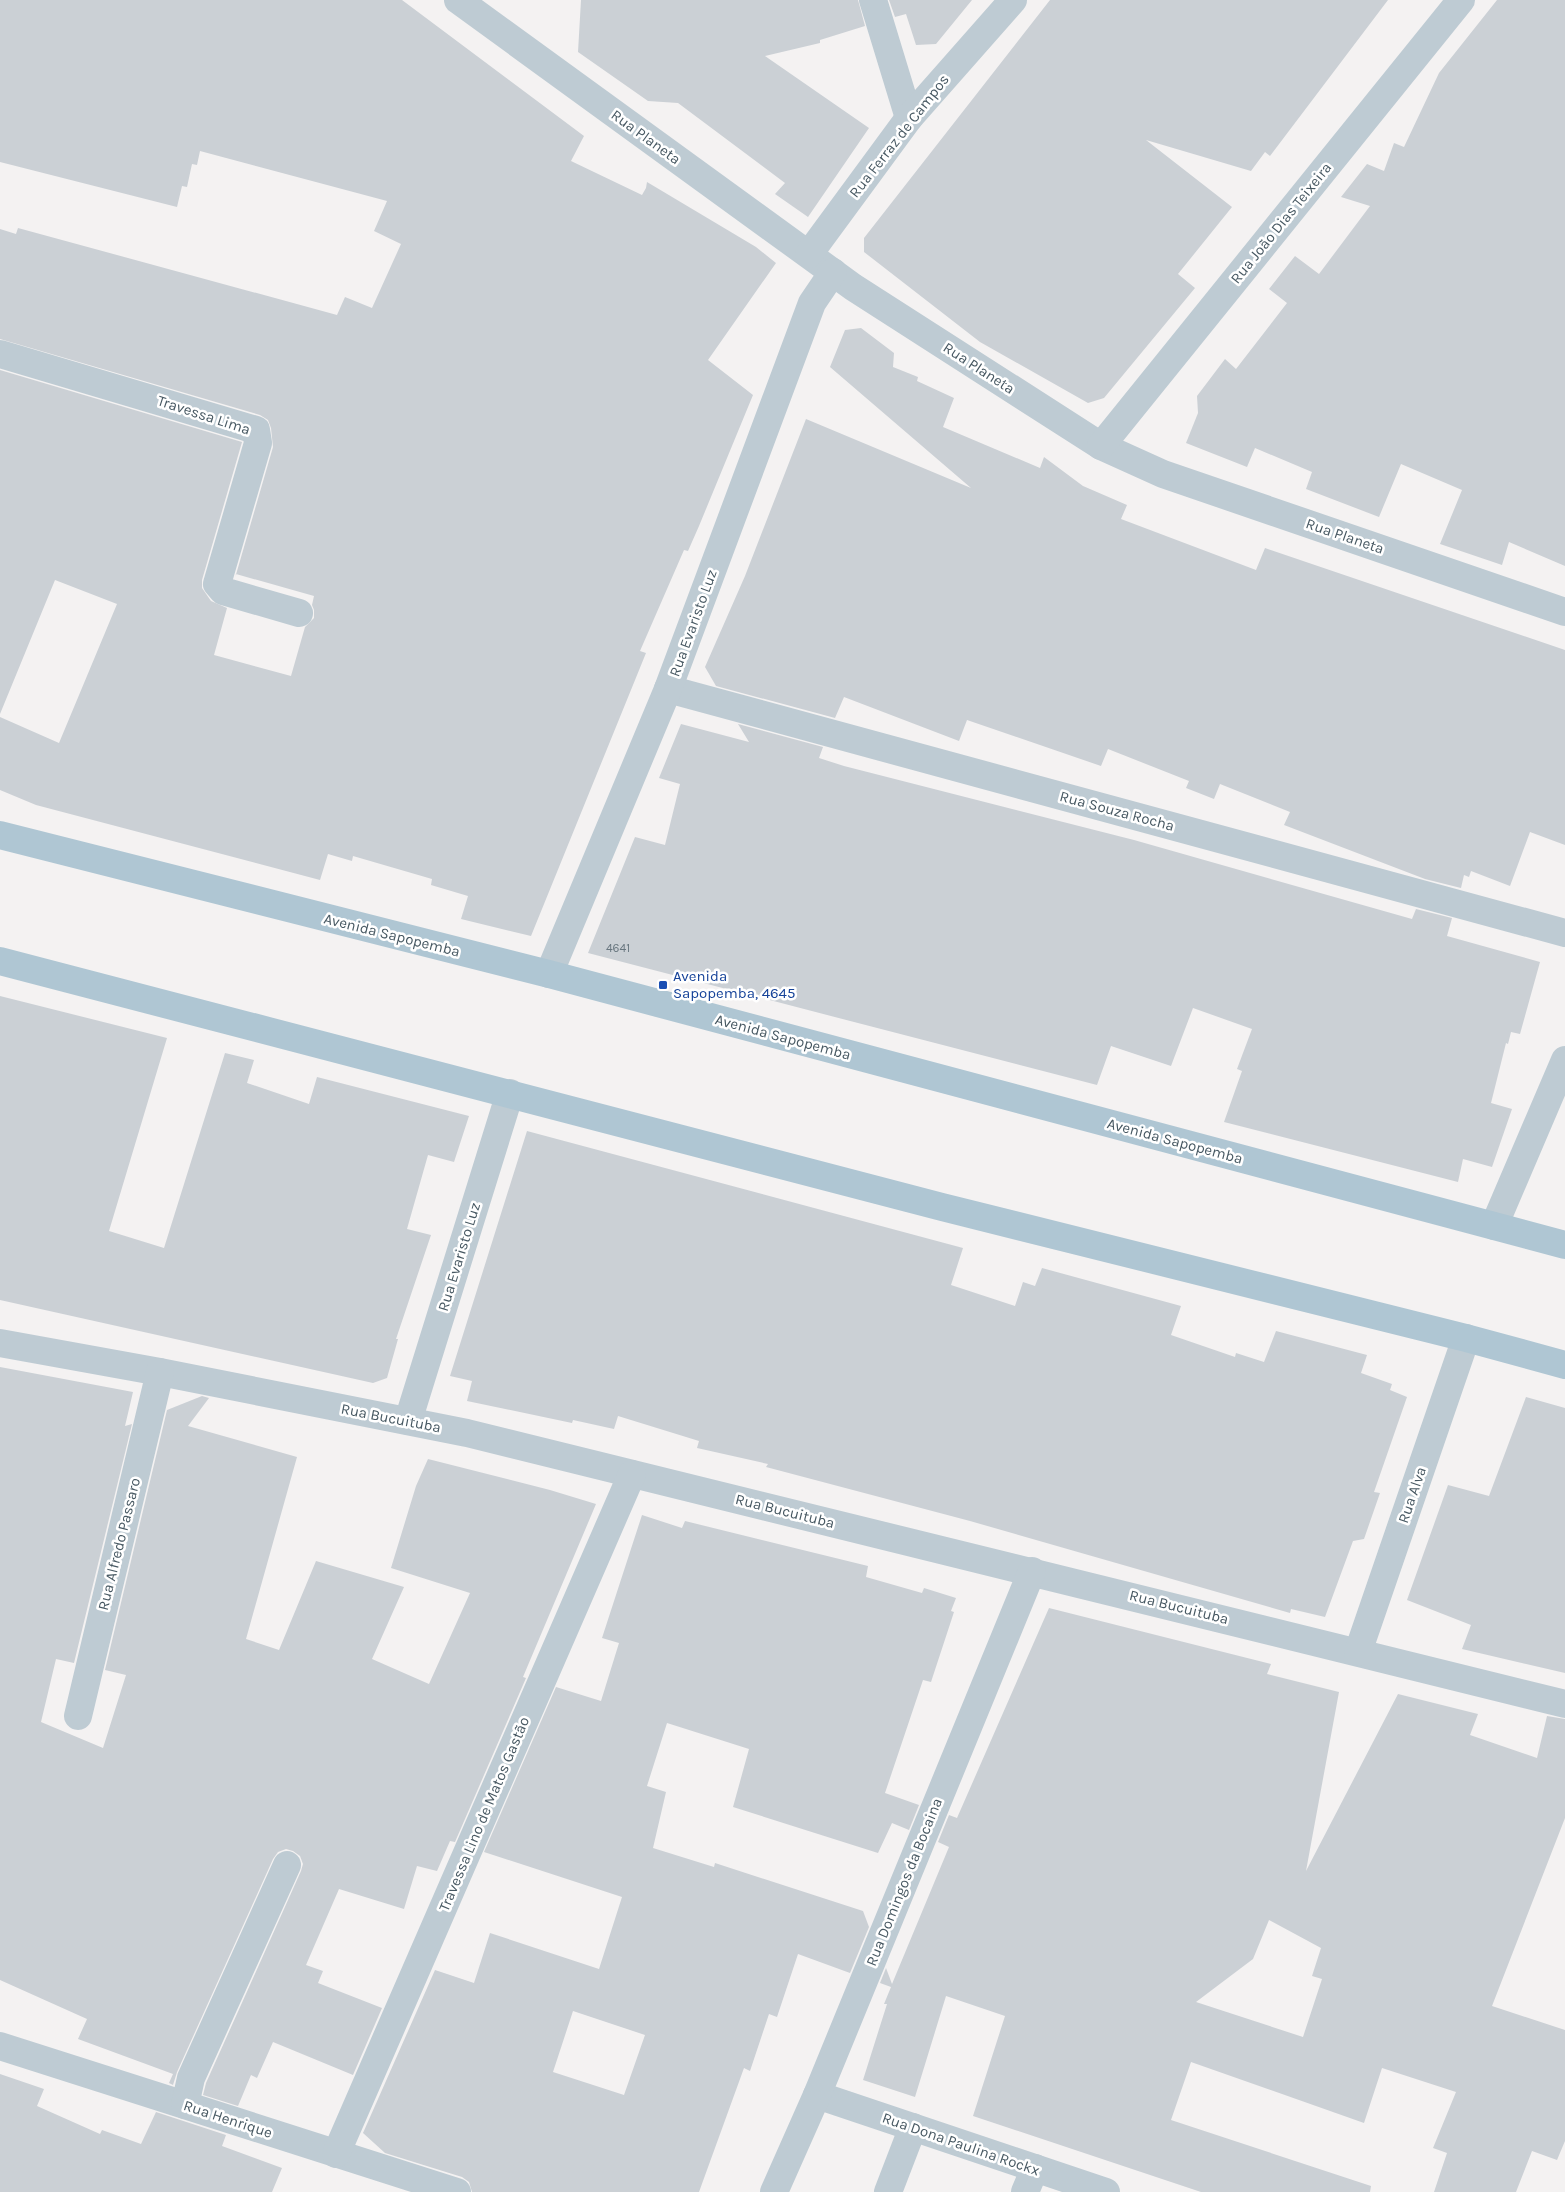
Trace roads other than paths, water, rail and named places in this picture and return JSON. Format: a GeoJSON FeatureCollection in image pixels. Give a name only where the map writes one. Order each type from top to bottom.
{"type":"FeatureCollection","features":[{"type":"Feature","properties":{"kind":"main road","name":"Avenida Sapopemba"},"geometry":{"type":"LineString","coordinates":[[0,836],[550,974],[1565,1245]]}},
{"type":"Feature","properties":{"kind":"main road"},"geometry":{"type":"LineString","coordinates":[[0,960],[942,1207],[1466,1338],[1565,1365]]}},
{"type":"Feature","properties":{"kind":"street","name":"Rua Planeta"},"geometry":{"type":"LineString","coordinates":[[458,0],[853,287],[1101,446],[1163,474],[1565,612]]}},
{"type":"Feature","properties":{"kind":"street"},"geometry":{"type":"LineString","coordinates":[[873,0],[909,118]]}},
{"type":"Feature","properties":{"kind":"street","name":"Rua Ferraz de Campos"},"geometry":{"type":"LineString","coordinates":[[809,254],[909,118],[1013,0]]}},
{"type":"Feature","properties":{"kind":"street","name":"Rua João Dias Teixeira"},"geometry":{"type":"LineString","coordinates":[[1101,446],[1461,0]]}},
{"type":"Feature","properties":{"kind":"street","name":"Rua Evaristo Luz"},"geometry":{"type":"LineString","coordinates":[[550,974],[668,689],[812,303],[832,272]]}},
{"type":"Feature","properties":{"kind":"street","name":"Travessa Lima"},"geometry":{"type":"LineString","coordinates":[[0,354],[256,430],[258,443],[217,584],[224,591],[300,613]]}},
{"type":"Feature","properties":{"kind":"street","name":"Rua Souza Rocha"},"geometry":{"type":"LineString","coordinates":[[668,689],[1565,933]]}},
{"type":"Feature","properties":{"kind":"street"},"geometry":{"type":"LineString","coordinates":[[1494,1226],[1565,1060]]}},
{"type":"Feature","properties":{"kind":"street","name":"Rua Evaristo Luz"},"geometry":{"type":"LineString","coordinates":[[408,1421],[510,1093]]}},
{"type":"Feature","properties":{"kind":"street","name":"Rua Alva"},"geometry":{"type":"LineString","coordinates":[[1358,1652],[1466,1338]]}},
{"type":"Feature","properties":{"kind":"street","name":"Rua Bucuituba"},"geometry":{"type":"LineString","coordinates":[[0,1343],[160,1372],[408,1421],[1032,1571],[1565,1704]]}},
{"type":"Feature","properties":{"kind":"street","name":"Rua Alfredo Passaro"},"geometry":{"type":"LineString","coordinates":[[78,1716],[160,1372]]}},
{"type":"Feature","properties":{"kind":"street","name":"Travessa Lino de Matos Gastão"},"geometry":{"type":"LineString","coordinates":[[336,2154],[632,1474]]}},
{"type":"Feature","properties":{"kind":"street","name":"Rua Domingos da Bocaina"},"geometry":{"type":"LineString","coordinates":[[774,2192],[817,2095],[1032,1571]]}},
{"type":"Feature","properties":{"kind":"street"},"geometry":{"type":"LineString","coordinates":[[185,2105],[191,2078],[287,1865]]}},
{"type":"Feature","properties":{"kind":"street","name":"Rua Henrique"},"geometry":{"type":"LineString","coordinates":[[0,2046],[457,2192]]}},
{"type":"Feature","properties":{"kind":"street","name":"Rua Dona Paulina Rockx"},"geometry":{"type":"LineString","coordinates":[[817,2095],[913,2127],[1030,2180],[1106,2192]]}},
{"type":"Feature","properties":{"kind":"street"},"geometry":{"type":"LineString","coordinates":[[888,2192],[913,2127]]}},
{"type":"Feature","properties":{"kind":"place","name":"Avenida Sapopemba, 4645"},"geometry":{"type":"Point","coordinates":[663,985]}}]}
